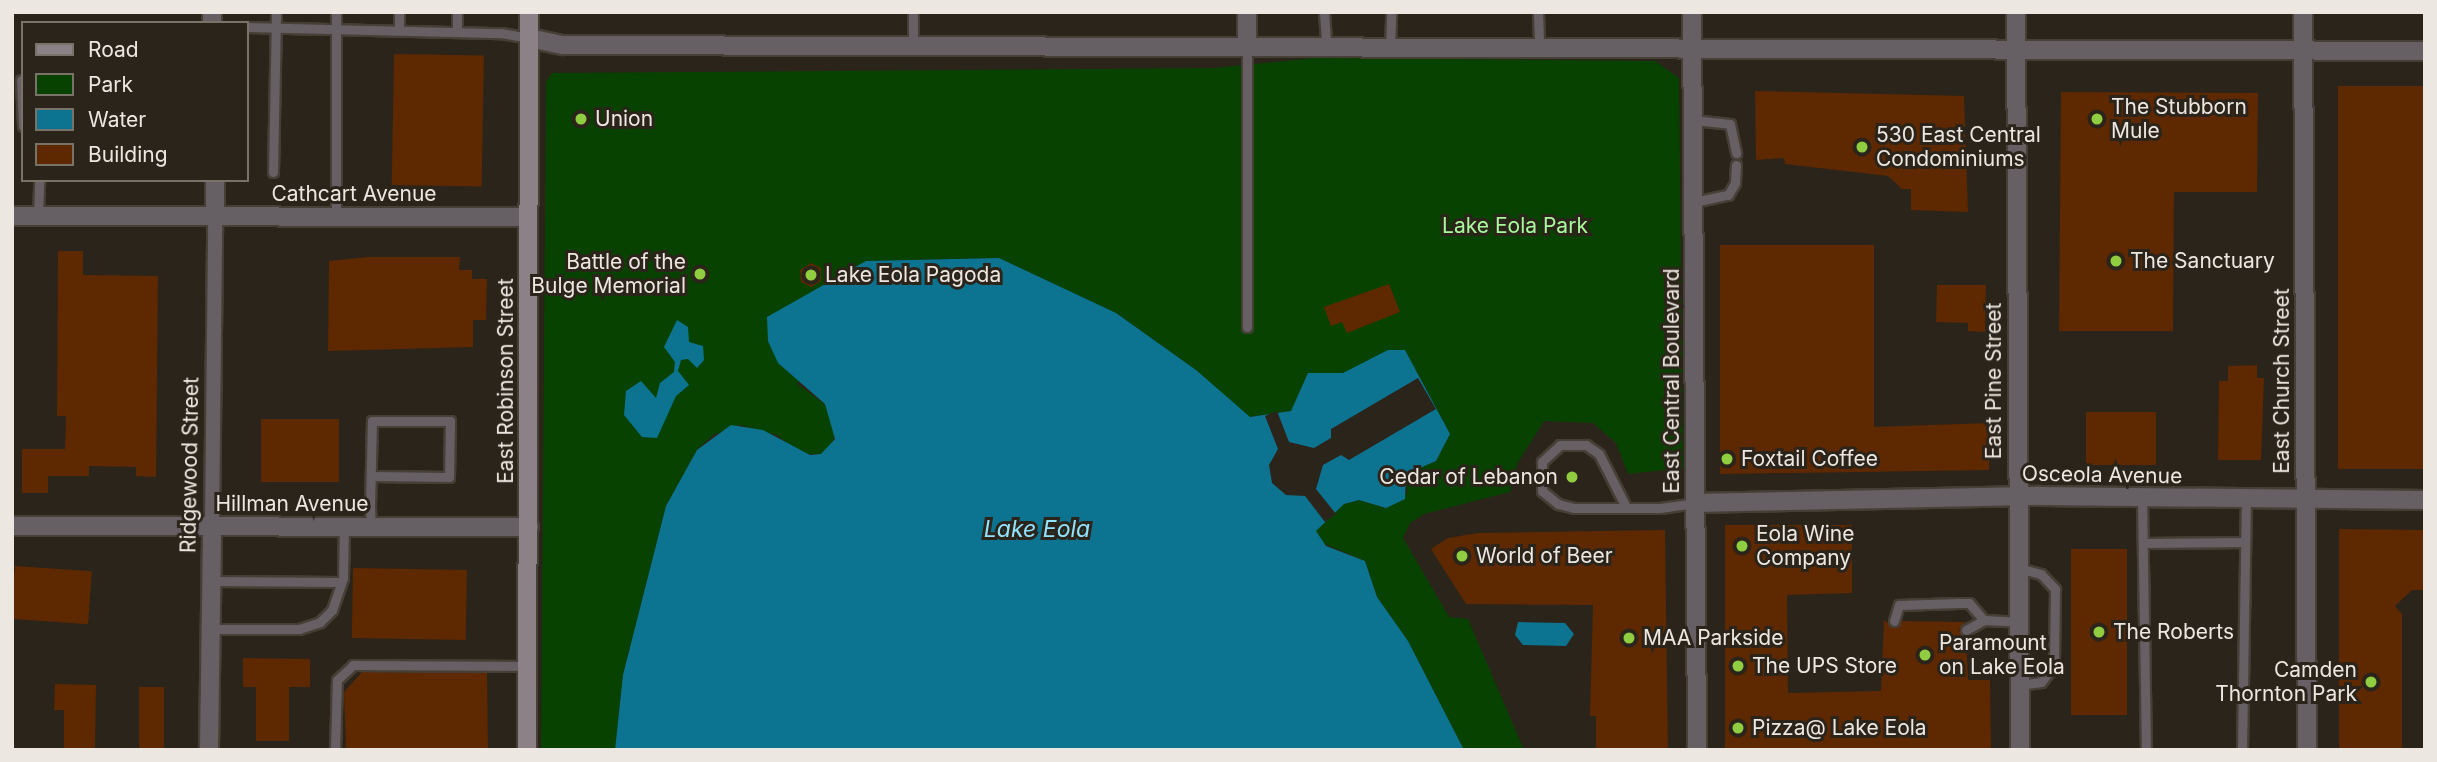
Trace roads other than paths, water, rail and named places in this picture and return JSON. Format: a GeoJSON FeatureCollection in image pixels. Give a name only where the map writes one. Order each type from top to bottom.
{"type":"FeatureCollection","features":[{"type":"Feature","properties":{"kind":"main road","name":"East Robinson Street"},"geometry":{"type":"LineString","coordinates":[[527,750],[529,12]]}},
{"type":"Feature","properties":{"kind":"street"},"geometry":{"type":"LineString","coordinates":[[1247,12],[1247,44]]}},
{"type":"Feature","properties":{"kind":"street","name":"East Central Boulevard"},"geometry":{"type":"LineString","coordinates":[[1692,12],[1697,750]]}},
{"type":"Feature","properties":{"kind":"street","name":"East Pine Street"},"geometry":{"type":"LineString","coordinates":[[2016,12],[2020,750]]}},
{"type":"Feature","properties":{"kind":"street","name":"East Church Street"},"geometry":{"type":"LineString","coordinates":[[2303,12],[2307,750]]}},
{"type":"Feature","properties":{"kind":"street"},"geometry":{"type":"LineString","coordinates":[[529,38],[563,45],[1326,44],[1390,48],[2425,51]]}},
{"type":"Feature","properties":{"kind":"street","name":"Ridgewood Street"},"geometry":{"type":"LineString","coordinates":[[209,750],[215,182]]}},
{"type":"Feature","properties":{"kind":"street","name":"Cathcart Avenue"},"geometry":{"type":"LineString","coordinates":[[12,216],[528,217]]}},
{"type":"Feature","properties":{"kind":"street","name":"Osceola Avenue"},"geometry":{"type":"LineString","coordinates":[[1695,503],[2017,496],[2425,500]]}},
{"type":"Feature","properties":{"kind":"street","name":"Hillman Avenue"},"geometry":{"type":"LineString","coordinates":[[12,526],[529,527]]}},
{"type":"Feature","properties":{"kind":"lane"},"geometry":{"type":"LineString","coordinates":[[273,173],[276,12]]}},
{"type":"Feature","properties":{"kind":"lane"},"geometry":{"type":"LineString","coordinates":[[336,12],[336,218]]}},
{"type":"Feature","properties":{"kind":"lane"},"geometry":{"type":"LineString","coordinates":[[399,12],[399,29]]}},
{"type":"Feature","properties":{"kind":"lane"},"geometry":{"type":"LineString","coordinates":[[457,12],[457,31]]}},
{"type":"Feature","properties":{"kind":"lane"},"geometry":{"type":"LineString","coordinates":[[913,12],[913,44]]}},
{"type":"Feature","properties":{"kind":"lane"},"geometry":{"type":"LineString","coordinates":[[1324,12],[1326,44]]}},
{"type":"Feature","properties":{"kind":"lane"},"geometry":{"type":"LineString","coordinates":[[1390,48],[1391,12]]}},
{"type":"Feature","properties":{"kind":"lane"},"geometry":{"type":"LineString","coordinates":[[1538,12],[1539,47]]}},
{"type":"Feature","properties":{"kind":"lane"},"geometry":{"type":"LineString","coordinates":[[248,27],[457,31],[529,38]]}},
{"type":"Feature","properties":{"kind":"lane"},"geometry":{"type":"LineString","coordinates":[[1247,44],[1247,327]]}},
{"type":"Feature","properties":{"kind":"lane"},"geometry":{"type":"LineString","coordinates":[[1693,120],[1730,124],[1736,153]]}},
{"type":"Feature","properties":{"kind":"lane"},"geometry":{"type":"LineString","coordinates":[[1694,202],[1728,195],[1735,183],[1736,165]]}},
{"type":"Feature","properties":{"kind":"lane"},"geometry":{"type":"LineString","coordinates":[[38,216],[39,182]]}},
{"type":"Feature","properties":{"kind":"lane"},"geometry":{"type":"LineString","coordinates":[[371,477],[449,477],[450,421],[372,421],[371,477],[371,527]]}},
{"type":"Feature","properties":{"kind":"lane"},"geometry":{"type":"LineString","coordinates":[[1626,507],[1599,454],[1586,444],[1560,445],[1542,462],[1542,491],[1558,504],[1626,507],[1695,503]]}},
{"type":"Feature","properties":{"kind":"lane"},"geometry":{"type":"LineString","coordinates":[[2142,498],[2145,543],[2146,750]]}},
{"type":"Feature","properties":{"kind":"lane"},"geometry":{"type":"LineString","coordinates":[[2242,750],[2246,499]]}},
{"type":"Feature","properties":{"kind":"lane"},"geometry":{"type":"LineString","coordinates":[[211,629],[299,629],[320,622],[332,610],[341,582],[344,527]]}},
{"type":"Feature","properties":{"kind":"lane"},"geometry":{"type":"LineString","coordinates":[[2145,543],[2245,542]]}},
{"type":"Feature","properties":{"kind":"lane"},"geometry":{"type":"LineString","coordinates":[[2018,568],[2041,574],[2055,589],[2054,665],[2041,682],[2019,685]]}},
{"type":"Feature","properties":{"kind":"lane"},"geometry":{"type":"LineString","coordinates":[[212,581],[341,582]]}},
{"type":"Feature","properties":{"kind":"lane"},"geometry":{"type":"LineString","coordinates":[[1894,621],[1896,609],[1905,603],[1969,603],[1984,620]]}},
{"type":"Feature","properties":{"kind":"lane"},"geometry":{"type":"LineString","coordinates":[[1966,630],[1984,620],[2018,622]]}},
{"type":"Feature","properties":{"kind":"lane"},"geometry":{"type":"LineString","coordinates":[[335,750],[337,680],[353,665],[528,666]]}},
{"type":"Feature","properties":{"kind":"water","name":"Lake Eola"},"geometry":{"type":"Polygon","coordinates":[[[999,258],[1116,313],[1196,370],[1250,417],[1291,411],[1308,373],[1343,373],[1388,350],[1405,350],[1450,434],[1436,461],[1406,474],[1405,499],[1386,508],[1359,500],[1344,504],[1316,531],[1326,546],[1365,561],[1377,597],[1408,641],[1464,750],[615,750],[623,675],[666,506],[697,450],[731,425],[763,430],[810,455],[821,454],[835,439],[825,404],[778,363],[768,341],[767,317],[866,261],[999,258]]]}},
{"type":"Feature","properties":{"kind":"water"},"geometry":{"type":"Polygon","coordinates":[[[677,320],[688,327],[689,342],[703,346],[704,360],[697,368],[688,359],[681,360],[678,371],[689,385],[676,396],[657,438],[642,437],[624,415],[626,391],[641,381],[656,398],[660,383],[674,372],[675,362],[664,347],[677,320]]]}},
{"type":"Feature","properties":{"kind":"water"},"geometry":{"type":"Polygon","coordinates":[[[1518,622],[1565,623],[1574,634],[1566,646],[1523,645],[1515,635],[1518,622]]]}},
{"type":"Feature","properties":{"kind":"place","name":"Union"},"geometry":{"type":"Point","coordinates":[581,119]}},
{"type":"Feature","properties":{"kind":"place","name":"The Stubborn Mule"},"geometry":{"type":"Point","coordinates":[2097,119]}},
{"type":"Feature","properties":{"kind":"place","name":"530 East Central Condominiums"},"geometry":{"type":"Point","coordinates":[1862,147]}},
{"type":"Feature","properties":{"kind":"place","name":"The Sanctuary"},"geometry":{"type":"Point","coordinates":[2116,261]}},
{"type":"Feature","properties":{"kind":"place","name":"Battle of the Bulge Memorial"},"geometry":{"type":"Point","coordinates":[700,274]}},
{"type":"Feature","properties":{"kind":"place","name":"Lake Eola Pagoda"},"geometry":{"type":"Point","coordinates":[811,275]}},
{"type":"Feature","properties":{"kind":"place","name":"Foxtail Coffee"},"geometry":{"type":"Point","coordinates":[1727,459]}},
{"type":"Feature","properties":{"kind":"place","name":"Cedar of Lebanon"},"geometry":{"type":"Point","coordinates":[1572,477]}},
{"type":"Feature","properties":{"kind":"place","name":"Eola Wine Company"},"geometry":{"type":"Point","coordinates":[1742,546]}},
{"type":"Feature","properties":{"kind":"place","name":"World of Beer"},"geometry":{"type":"Point","coordinates":[1462,556]}},
{"type":"Feature","properties":{"kind":"place","name":"The Roberts"},"geometry":{"type":"Point","coordinates":[2099,632]}},
{"type":"Feature","properties":{"kind":"place","name":"MAA Parkside"},"geometry":{"type":"Point","coordinates":[1629,638]}},
{"type":"Feature","properties":{"kind":"place","name":"Paramount on Lake Eola"},"geometry":{"type":"Point","coordinates":[1925,655]}},
{"type":"Feature","properties":{"kind":"place","name":"The UPS Store"},"geometry":{"type":"Point","coordinates":[1738,666]}},
{"type":"Feature","properties":{"kind":"place","name":"Camden Thornton Park"},"geometry":{"type":"Point","coordinates":[2371,682]}},
{"type":"Feature","properties":{"kind":"place","name":"Pizza@ Lake Eola"},"geometry":{"type":"Point","coordinates":[1738,728]}},
{"type":"Feature","properties":{"kind":"park label","name":"Lake Eola Park"},"geometry":{"type":"Point","coordinates":[1515,226]}}]}
